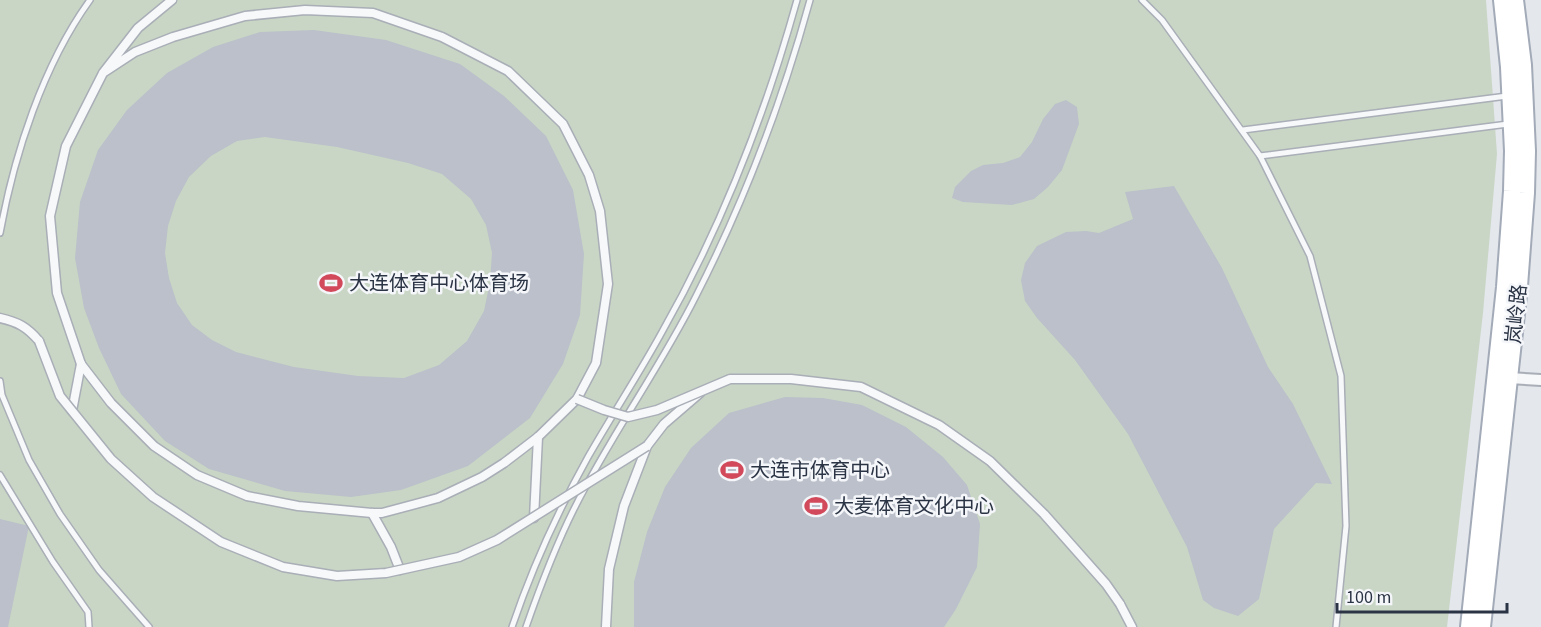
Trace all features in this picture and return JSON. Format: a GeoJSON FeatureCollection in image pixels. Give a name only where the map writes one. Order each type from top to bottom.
{"type":"FeatureCollection","features":[{"type":"Feature","properties":{"kind":"main road","name":"岚岭路"},"geometry":{"type":"LineString","coordinates":[[1502,0],[1509,67],[1517,94]]}},
{"type":"Feature","properties":{"kind":"main road","name":"岚岭路"},"geometry":{"type":"LineString","coordinates":[[1482,627],[1526,193],[1518,122],[1515,0]]}},
{"type":"Feature","properties":{"kind":"main road","name":"岚岭路"},"geometry":{"type":"LineString","coordinates":[[1469,627],[1505,286],[1518,122]]}},
{"type":"Feature","properties":{"kind":"street"},"geometry":{"type":"LineString","coordinates":[[103,73],[135,52],[173,37],[245,16],[305,10],[373,13],[442,37],[508,71],[563,124],[589,176],[600,211],[608,284],[596,363],[577,399],[538,437],[482,477],[438,498],[382,513],[298,506],[247,496],[197,475],[154,446],[111,403],[81,364],[57,293],[50,216],[66,146],[103,73],[138,28],[172,0]]}},
{"type":"Feature","properties":{"kind":"street"},"geometry":{"type":"LineString","coordinates":[[0,318],[16,321],[27,327],[39,341],[60,396],[111,459],[153,497],[221,542],[283,567],[337,576],[400,570],[459,557],[497,540],[647,446]]}},
{"type":"Feature","properties":{"kind":"street"},"geometry":{"type":"LineString","coordinates":[[72,411],[81,364]]}},
{"type":"Feature","properties":{"kind":"street"},"geometry":{"type":"LineString","coordinates":[[1509,378],[1541,380]]}},
{"type":"Feature","properties":{"kind":"street"},"geometry":{"type":"LineString","coordinates":[[577,399],[628,417],[657,410],[730,379],[791,379],[861,387],[939,425],[990,461],[1029,499],[1106,584],[1132,627]]}},
{"type":"Feature","properties":{"kind":"street"},"geometry":{"type":"LineString","coordinates":[[606,627],[609,569],[624,506],[647,446],[664,424],[700,393]]}},
{"type":"Feature","properties":{"kind":"street"},"geometry":{"type":"LineString","coordinates":[[534,518],[538,437]]}},
{"type":"Feature","properties":{"kind":"street"},"geometry":{"type":"LineString","coordinates":[[372,513],[391,547],[400,570]]}},
{"type":"Feature","properties":{"kind":"lane"},"geometry":{"type":"LineString","coordinates":[[0,233],[8,189],[38,96],[76,18],[90,0]]}},
{"type":"Feature","properties":{"kind":"lane"},"geometry":{"type":"LineString","coordinates":[[512,627],[536,561],[560,512],[588,458],[662,332],[717,223],[766,100],[797,0]]}},
{"type":"Feature","properties":{"kind":"lane"},"geometry":{"type":"LineString","coordinates":[[526,627],[547,568],[574,508],[662,359],[696,297],[728,230],[778,104],[799,43],[810,0]]}},
{"type":"Feature","properties":{"kind":"lane"},"geometry":{"type":"LineString","coordinates":[[1142,0],[1162,20],[1243,130],[1260,156],[1310,256],[1341,376],[1346,526],[1336,627]]}},
{"type":"Feature","properties":{"kind":"lane"},"geometry":{"type":"LineString","coordinates":[[1243,130],[1517,94]]}},
{"type":"Feature","properties":{"kind":"lane"},"geometry":{"type":"LineString","coordinates":[[1260,156],[1518,122]]}},
{"type":"Feature","properties":{"kind":"lane"},"geometry":{"type":"LineString","coordinates":[[0,381],[2,395],[28,460],[60,514],[99,570],[149,627]]}},
{"type":"Feature","properties":{"kind":"lane"},"geometry":{"type":"LineString","coordinates":[[0,475],[52,562],[88,612],[89,627]]}},
{"type":"Feature","properties":{"kind":"green space","name":"大连市体育中心"},"geometry":{"type":"Polygon","coordinates":[[[0,0],[1486,0],[1497,154],[1483,313],[1447,627],[0,627],[0,0]]]}},
{"type":"Feature","properties":{"kind":"building","name":"大连体育中心体育场"},"geometry":{"type":"Polygon","coordinates":[[[314,30],[386,40],[460,64],[504,96],[546,136],[573,190],[584,254],[580,315],[563,364],[530,418],[468,466],[401,490],[351,497],[285,491],[209,469],[165,441],[121,394],[99,348],[84,308],[75,258],[80,202],[98,150],[127,110],[167,73],[213,47],[260,32],[314,30]],[[265,137],[237,141],[211,156],[189,177],[176,201],[168,226],[165,253],[169,278],[177,303],[192,325],[212,340],[236,352],[294,367],[358,376],[404,378],[439,365],[467,341],[484,311],[490,282],[492,253],[486,225],[471,199],[442,174],[408,163],[337,147],[265,137]]]}},
{"type":"Feature","properties":{"kind":"building"},"geometry":{"type":"Polygon","coordinates":[[[1066,100],[1077,107],[1079,124],[1062,170],[1048,187],[1034,199],[1012,205],[963,202],[952,198],[955,187],[971,171],[983,165],[1003,163],[1020,157],[1055,104],[1066,100]]]}},
{"type":"Feature","properties":{"kind":"building"},"geometry":{"type":"Polygon","coordinates":[[[1174,186],[1222,268],[1268,367],[1293,404],[1332,484],[1316,483],[1274,529],[1259,599],[1238,616],[1214,608],[1203,600],[1187,547],[1128,434],[1075,360],[1037,318],[1025,301],[1021,280],[1025,263],[1037,246],[1066,232],[1099,233],[1133,219],[1125,192],[1174,186]]]}},
{"type":"Feature","properties":{"kind":"building","name":"大麦体育文化中心"},"geometry":{"type":"Polygon","coordinates":[[[785,397],[823,398],[862,405],[906,427],[943,457],[967,485],[980,524],[977,567],[956,609],[944,627],[634,627],[634,582],[647,532],[665,487],[691,448],[729,413],[785,397]]]}},
{"type":"Feature","properties":{"kind":"building"},"geometry":{"type":"Polygon","coordinates":[[[0,519],[29,526],[8,627],[0,627],[0,519]]]}},
{"type":"Feature","properties":{"kind":"place","name":"大连体育中心体育场"},"geometry":{"type":"Point","coordinates":[331,283]}},
{"type":"Feature","properties":{"kind":"place","name":"大连市体育中心"},"geometry":{"type":"Point","coordinates":[732,470]}},
{"type":"Feature","properties":{"kind":"place","name":"大麦体育文化中心"},"geometry":{"type":"Point","coordinates":[816,506]}}]}
